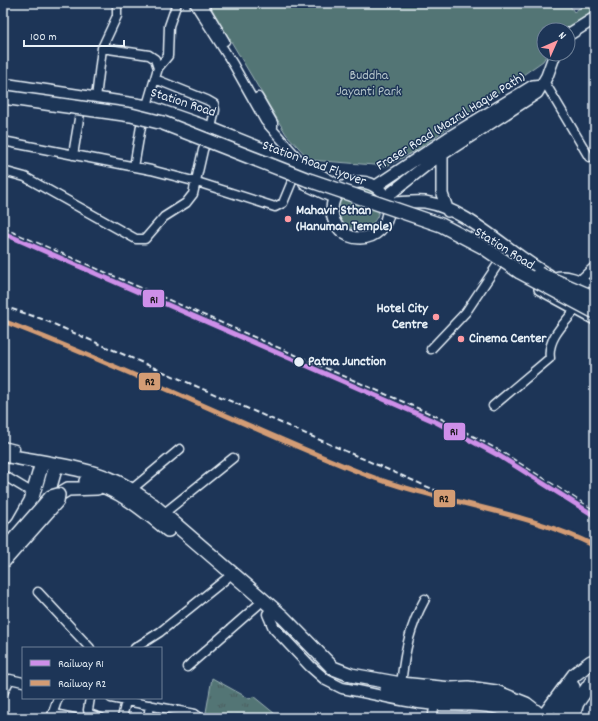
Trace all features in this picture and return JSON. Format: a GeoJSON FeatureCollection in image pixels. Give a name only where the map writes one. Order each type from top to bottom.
{"type":"FeatureCollection","features":[{"type":"Feature","properties":{"kind":"main road"},"geometry":{"type":"LineString","coordinates":[[576,30],[595,18]]}},
{"type":"Feature","properties":{"kind":"main road","name":"Fraser Road (Mazrul Haque Path)"},"geometry":{"type":"LineString","coordinates":[[388,204],[442,154],[537,93],[543,83],[551,62]]}},
{"type":"Feature","properties":{"kind":"main road","name":"Fraser Road (Mazrul Haque Path)"},"geometry":{"type":"LineString","coordinates":[[376,186],[448,138],[533,86],[543,83]]}},
{"type":"Feature","properties":{"kind":"main road","name":"Station Road"},"geometry":{"type":"LineString","coordinates":[[3,84],[148,106],[211,128],[306,166],[342,188]]}},
{"type":"Feature","properties":{"kind":"main road","name":"Station Road Flyover"},"geometry":{"type":"LineString","coordinates":[[3,90],[143,111],[175,121],[290,165],[429,212],[471,231],[527,269],[595,298]]}},
{"type":"Feature","properties":{"kind":"main road","name":"Station Road Flyover"},"geometry":{"type":"LineString","coordinates":[[3,98],[131,115],[163,123],[299,176],[441,225],[483,247],[520,272],[595,312]]}},
{"type":"Feature","properties":{"kind":"main road"},"geometry":{"type":"LineString","coordinates":[[3,102],[143,122],[205,144],[293,179],[335,198]]}},
{"type":"Feature","properties":{"kind":"main road"},"geometry":{"type":"LineString","coordinates":[[442,154],[442,194],[448,211]]}},
{"type":"Feature","properties":{"kind":"main road"},"geometry":{"type":"LineString","coordinates":[[357,182],[366,182],[376,186],[388,204],[386,222],[379,232],[371,237],[361,239],[352,237],[342,232],[332,216],[332,206],[335,198],[342,188],[357,182]]}},
{"type":"Feature","properties":{"kind":"main road"},"geometry":{"type":"LineString","coordinates":[[388,204],[425,202],[448,211],[474,224],[527,262],[595,304]]}},
{"type":"Feature","properties":{"kind":"main road","name":"Station Road"},"geometry":{"type":"LineString","coordinates":[[388,204],[460,239],[498,264],[575,310],[595,319]]}},
{"type":"Feature","properties":{"kind":"main road"},"geometry":{"type":"LineString","coordinates":[[545,292],[555,278],[561,276],[579,281],[595,289]]}},
{"type":"Feature","properties":{"kind":"main road"},"geometry":{"type":"LineString","coordinates":[[9,452],[36,466]]}},
{"type":"Feature","properties":{"kind":"main road"},"geometry":{"type":"LineString","coordinates":[[3,462],[55,470],[95,474],[128,498],[226,579],[278,623],[327,671],[339,677],[419,696],[480,698],[494,700],[508,706],[527,718]]}},
{"type":"Feature","properties":{"kind":"main road"},"geometry":{"type":"LineString","coordinates":[[3,542],[19,522],[31,501],[36,466]]}},
{"type":"Feature","properties":{"kind":"main road"},"geometry":{"type":"LineString","coordinates":[[4,561],[27,542],[39,523],[55,470]]}},
{"type":"Feature","properties":{"kind":"main road"},"geometry":{"type":"LineString","coordinates":[[4,561],[51,497],[58,495],[68,488],[110,485],[131,490],[162,514],[284,617],[333,668],[351,675],[401,684],[451,690],[468,688],[496,692],[526,704],[543,718],[563,688],[579,670],[593,659]]}},
{"type":"Feature","properties":{"kind":"main road"},"geometry":{"type":"LineString","coordinates":[[560,718],[569,693],[593,659]]}},
{"type":"Feature","properties":{"kind":"main road"},"geometry":{"type":"LineString","coordinates":[[572,718],[577,703],[595,677]]}},
{"type":"Feature","properties":{"kind":"street"},"geometry":{"type":"LineString","coordinates":[[96,98],[102,48],[117,16],[117,3]]}},
{"type":"Feature","properties":{"kind":"street"},"geometry":{"type":"LineString","coordinates":[[134,167],[143,122],[158,68],[168,56],[169,26],[177,3]]}},
{"type":"Feature","properties":{"kind":"street"},"geometry":{"type":"LineString","coordinates":[[194,3],[215,30]]}},
{"type":"Feature","properties":{"kind":"street"},"geometry":{"type":"LineString","coordinates":[[202,3],[215,30],[265,121],[306,166]]}},
{"type":"Feature","properties":{"kind":"street"},"geometry":{"type":"LineString","coordinates":[[102,48],[149,55],[155,59],[158,68]]}},
{"type":"Feature","properties":{"kind":"street"},"geometry":{"type":"LineString","coordinates":[[3,171],[25,177],[142,240],[149,236],[168,213],[190,199],[197,182],[205,144],[211,128],[215,110],[214,104],[155,79]]}},
{"type":"Feature","properties":{"kind":"street"},"geometry":{"type":"LineString","coordinates":[[543,83],[589,157]]}},
{"type":"Feature","properties":{"kind":"street"},"geometry":{"type":"LineString","coordinates":[[73,155],[80,113]]}},
{"type":"Feature","properties":{"kind":"street"},"geometry":{"type":"LineString","coordinates":[[3,141],[134,167],[197,182],[275,207],[283,203],[293,179]]}},
{"type":"Feature","properties":{"kind":"street"},"geometry":{"type":"LineString","coordinates":[[431,349],[466,312],[498,264]]}},
{"type":"Feature","properties":{"kind":"street"},"geometry":{"type":"LineString","coordinates":[[579,281],[595,266]]}},
{"type":"Feature","properties":{"kind":"street"},"geometry":{"type":"LineString","coordinates":[[493,406],[550,358],[550,346],[552,340],[575,310]]}},
{"type":"Feature","properties":{"kind":"street"},"geometry":{"type":"LineString","coordinates":[[3,446],[9,452]]}},
{"type":"Feature","properties":{"kind":"street"},"geometry":{"type":"LineString","coordinates":[[131,490],[180,449]]}},
{"type":"Feature","properties":{"kind":"street"},"geometry":{"type":"LineString","coordinates":[[162,514],[233,458]]}},
{"type":"Feature","properties":{"kind":"street"},"geometry":{"type":"LineString","coordinates":[[3,475],[33,493]]}},
{"type":"Feature","properties":{"kind":"street"},"geometry":{"type":"LineString","coordinates":[[137,647],[160,632],[226,579]]}},
{"type":"Feature","properties":{"kind":"street"},"geometry":{"type":"LineString","coordinates":[[38,592],[89,647]]}},
{"type":"Feature","properties":{"kind":"street"},"geometry":{"type":"LineString","coordinates":[[401,684],[405,649],[412,622],[425,598]]}},
{"type":"Feature","properties":{"kind":"street"},"geometry":{"type":"LineString","coordinates":[[187,667],[262,609],[274,628],[310,666],[334,685],[342,688],[436,705],[498,708],[510,712],[517,718]]}},
{"type":"Feature","properties":{"kind":"street"},"geometry":{"type":"LineString","coordinates":[[3,693],[10,679],[22,682]]}},
{"type":"Feature","properties":{"kind":"street"},"geometry":{"type":"LineString","coordinates":[[58,699],[52,716],[74,718]]}},
{"type":"Feature","properties":{"kind":"street"},"geometry":{"type":"LineString","coordinates":[[90,699],[88,710],[89,714],[101,718]]}},
{"type":"Feature","properties":{"kind":"street"},"geometry":{"type":"LineString","coordinates":[[117,699],[150,705],[176,714],[198,715],[200,718]]}},
{"type":"Feature","properties":{"kind":"street"},"geometry":{"type":"LineString","coordinates":[[122,718],[126,701]]}},
{"type":"Feature","properties":{"kind":"street"},"geometry":{"type":"LineString","coordinates":[[148,718],[150,705]]}},
{"type":"Feature","properties":{"kind":"street"},"geometry":{"type":"LineString","coordinates":[[432,718],[436,705]]}},
{"type":"Feature","properties":{"kind":"green space","name":"Buddha Jayanti Park"},"geometry":{"type":"Polygon","coordinates":[[[215,3],[568,3],[574,12],[587,3],[595,3],[595,10],[576,22],[536,22],[536,62],[542,62],[415,151],[387,166],[310,160],[286,134],[210,6],[215,3]]]}},
{"type":"Feature","properties":{"kind":"green space"},"geometry":{"type":"Polygon","coordinates":[[[354,187],[362,187],[370,190],[376,196],[379,208],[376,220],[370,226],[362,229],[354,229],[346,226],[340,220],[337,212],[337,204],[340,196],[346,190],[354,187]]]}},
{"type":"Feature","properties":{"kind":"green space"},"geometry":{"type":"Polygon","coordinates":[[[212,678],[250,699],[253,696],[280,718],[205,718],[212,678]]]}},
{"type":"Feature","properties":{"kind":"railway"},"geometry":{"type":"LineString","coordinates":[[3,228],[438,417],[500,451],[595,511]]}},
{"type":"Feature","properties":{"kind":"railway"},"geometry":{"type":"LineString","coordinates":[[3,306],[42,319],[444,494],[499,513]]}},
{"type":"Feature","properties":{"kind":"railway"},"geometry":{"type":"LineString","coordinates":[[541,525],[595,546]]}},
{"type":"Feature","properties":{"kind":"rail line","name":"R1"},"geometry":{"type":"LineString","coordinates":[[3,233],[436,422],[498,455],[595,516]]}},
{"type":"Feature","properties":{"kind":"rail line","name":"R2"},"geometry":{"type":"LineString","coordinates":[[3,321],[139,377],[319,456],[364,474],[393,484],[540,524],[595,546]]}},
{"type":"Feature","properties":{"kind":"place","name":"Mahavir Sthan (Hanuman Temple)"},"geometry":{"type":"Point","coordinates":[288,219]}},
{"type":"Feature","properties":{"kind":"place","name":"Hotel City Centre"},"geometry":{"type":"Point","coordinates":[436,317]}},
{"type":"Feature","properties":{"kind":"place","name":"Cinema Center"},"geometry":{"type":"Point","coordinates":[461,339]}},
{"type":"Feature","properties":{"kind":"place","name":"Patna Junction"},"geometry":{"type":"Point","coordinates":[299,362]}}]}
